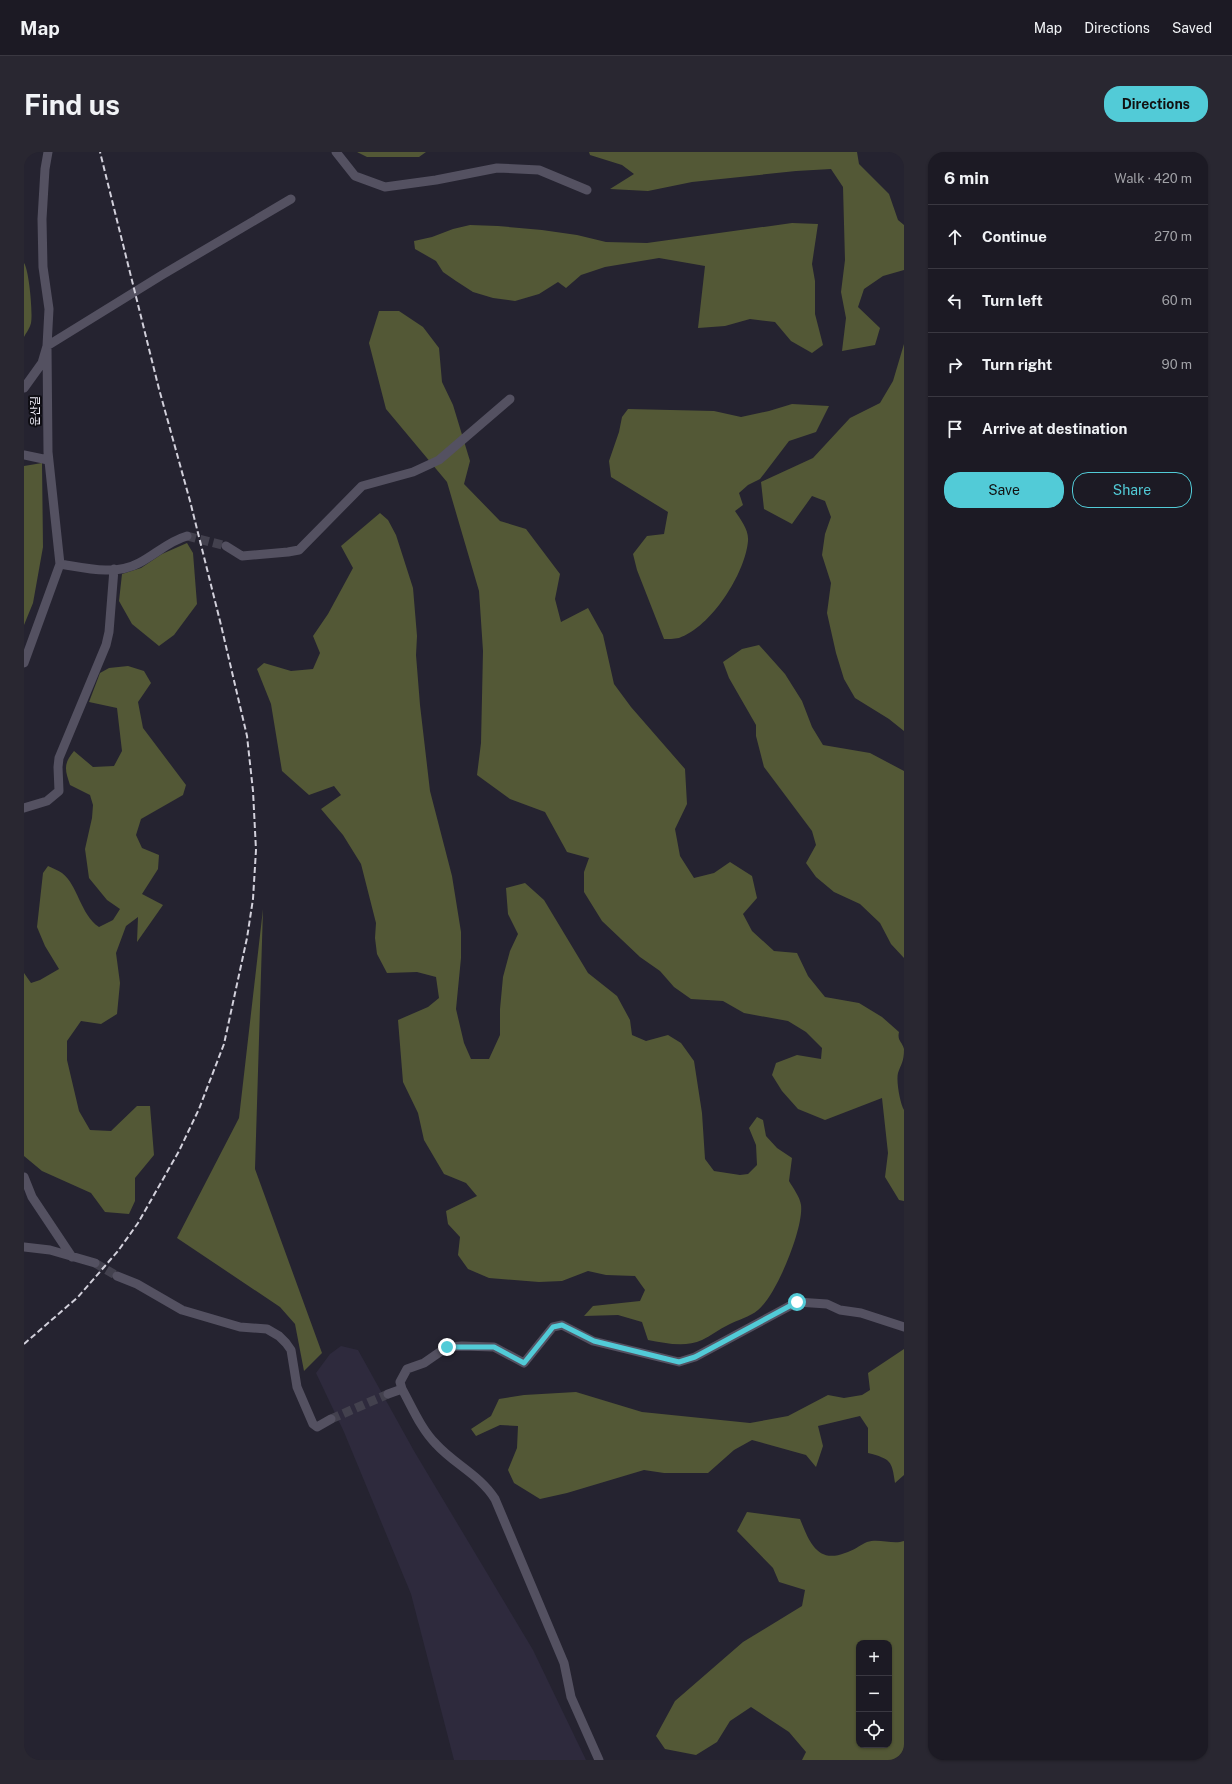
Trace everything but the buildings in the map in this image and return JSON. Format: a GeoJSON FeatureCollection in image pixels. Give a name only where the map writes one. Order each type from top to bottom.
{"type":"FeatureCollection","features":[{"type":"Feature","properties":{"kind":"street","name":"운산길"},"geometry":{"type":"LineString","coordinates":[[24,663],[60,564],[48,460],[47,346],[49,309],[43,267],[42,219],[45,169],[48,152]]}},
{"type":"Feature","properties":{"kind":"street"},"geometry":{"type":"LineString","coordinates":[[336,152],[355,176],[385,187],[436,180],[497,168],[539,170],[587,190]]}},
{"type":"Feature","properties":{"kind":"street"},"geometry":{"type":"LineString","coordinates":[[24,388],[42,363],[47,346],[162,275],[291,199]]}},
{"type":"Feature","properties":{"kind":"street"},"geometry":{"type":"LineString","coordinates":[[226,546],[242,556],[299,550],[362,486],[413,472],[439,460],[510,399]]}},
{"type":"Feature","properties":{"kind":"street"},"geometry":{"type":"LineString","coordinates":[[24,455],[48,460]]}},
{"type":"Feature","properties":{"kind":"street"},"geometry":{"type":"LineString","coordinates":[[60,564],[102,570],[137,564],[174,540],[187,536]]}},
{"type":"Feature","properties":{"kind":"street"},"geometry":{"type":"LineString","coordinates":[[24,808],[47,801],[60,791],[58,766],[59,758],[106,645],[109,632],[114,569]]}},
{"type":"Feature","properties":{"kind":"street"},"geometry":{"type":"LineString","coordinates":[[24,1177],[32,1197],[72,1256]]}},
{"type":"Feature","properties":{"kind":"street"},"geometry":{"type":"LineString","coordinates":[[24,1247],[50,1250],[95,1263]]}},
{"type":"Feature","properties":{"kind":"street"},"geometry":{"type":"LineString","coordinates":[[117,1276],[137,1284],[182,1310],[240,1327],[267,1330],[279,1336],[286,1342],[290,1350],[297,1388],[313,1424],[317,1427],[331,1419]]}},
{"type":"Feature","properties":{"kind":"street"},"geometry":{"type":"LineString","coordinates":[[599,1760],[571,1697],[564,1663],[494,1499],[487,1487],[436,1445],[428,1435],[402,1389],[400,1382],[407,1369],[424,1363],[447,1347],[494,1347],[524,1363],[553,1327],[562,1325],[594,1341],[679,1362],[695,1357],[797,1302],[827,1304],[840,1310],[861,1313],[904,1327]]}},
{"type":"Feature","properties":{"kind":"street"},"geometry":{"type":"LineString","coordinates":[[388,1394],[402,1389]]}},
{"type":"Feature","properties":{"kind":"shaded area"},"geometry":{"type":"Polygon","coordinates":[[[341,1346],[358,1350],[414,1451],[533,1650],[586,1760],[454,1760],[411,1594],[344,1432],[316,1373],[330,1354],[341,1346]]]}},
{"type":"Feature","properties":{"kind":"green space"},"geometry":{"type":"Polygon","coordinates":[[[357,152],[426,152],[419,157],[367,157],[357,152]]]}},
{"type":"Feature","properties":{"kind":"green space"},"geometry":{"type":"Polygon","coordinates":[[[589,152],[857,152],[859,164],[889,194],[898,220],[904,225],[904,270],[883,276],[864,289],[858,307],[880,328],[875,345],[842,351],[846,318],[841,292],[845,260],[843,187],[831,169],[796,171],[692,182],[648,191],[610,189],[634,174],[622,165],[590,155],[589,152]]]}},
{"type":"Feature","properties":{"kind":"green space"},"geometry":{"type":"Polygon","coordinates":[[[792,223],[818,224],[812,264],[815,281],[815,314],[823,345],[812,353],[791,341],[775,322],[750,319],[725,326],[698,328],[705,266],[659,258],[605,267],[581,275],[566,288],[558,282],[539,294],[515,301],[493,298],[473,292],[443,272],[436,261],[415,249],[414,241],[470,225],[542,230],[577,235],[606,242],[647,243],[792,223]]]}},
{"type":"Feature","properties":{"kind":"green space"},"geometry":{"type":"Polygon","coordinates":[[[24,263],[29,282],[31,318],[29,329],[24,337],[24,263]]]}},
{"type":"Feature","properties":{"kind":"green space"},"geometry":{"type":"Polygon","coordinates":[[[379,311],[399,311],[423,327],[439,348],[442,382],[453,405],[470,461],[464,484],[500,521],[526,529],[560,574],[555,599],[561,622],[588,608],[603,635],[614,684],[631,707],[685,769],[687,804],[675,829],[680,856],[694,878],[714,873],[730,862],[752,876],[757,898],[743,914],[752,931],[774,951],[797,953],[808,976],[825,997],[859,1003],[882,1017],[899,1032],[899,1039],[904,1049],[903,1060],[898,1073],[898,1081],[901,1102],[904,1110],[904,1201],[899,1200],[885,1177],[888,1153],[882,1098],[825,1120],[798,1109],[782,1091],[772,1075],[776,1063],[797,1055],[821,1059],[822,1048],[806,1032],[788,1021],[744,1013],[723,1001],[691,999],[674,987],[660,971],[640,957],[602,921],[584,892],[584,872],[589,858],[567,852],[545,812],[510,799],[477,775],[481,743],[483,651],[479,591],[447,482],[386,409],[369,343],[379,311]]]}},
{"type":"Feature","properties":{"kind":"green space"},"geometry":{"type":"Polygon","coordinates":[[[904,344],[904,731],[889,719],[855,698],[844,679],[836,653],[827,613],[831,583],[822,555],[825,534],[831,517],[825,501],[812,496],[792,524],[764,509],[761,482],[813,458],[850,418],[880,403],[893,381],[904,344]]]}},
{"type":"Feature","properties":{"kind":"green space"},"geometry":{"type":"Polygon","coordinates":[[[792,404],[829,406],[816,432],[789,441],[760,479],[748,485],[739,493],[743,505],[735,511],[746,529],[748,541],[740,569],[724,598],[703,623],[691,632],[679,638],[664,639],[637,570],[633,554],[647,536],[664,534],[668,512],[611,477],[609,461],[619,432],[622,417],[628,409],[714,411],[741,417],[792,404]]]}},
{"type":"Feature","properties":{"kind":"green space"},"geometry":{"type":"Polygon","coordinates":[[[42,463],[43,547],[33,603],[24,625],[24,466],[42,463]]]}},
{"type":"Feature","properties":{"kind":"green space"},"geometry":{"type":"Polygon","coordinates":[[[380,513],[388,520],[396,535],[413,588],[420,705],[430,791],[452,876],[461,932],[461,958],[456,1009],[464,1043],[471,1059],[489,1059],[500,1035],[500,1009],[503,977],[510,951],[518,934],[508,914],[506,888],[525,883],[544,900],[588,973],[617,996],[630,1020],[632,1035],[646,1041],[668,1035],[681,1043],[694,1061],[702,1113],[705,1159],[714,1171],[740,1175],[748,1174],[757,1165],[756,1145],[749,1128],[757,1117],[763,1120],[766,1136],[777,1148],[792,1158],[789,1181],[798,1196],[801,1205],[801,1216],[793,1245],[780,1277],[773,1291],[758,1310],[702,1340],[689,1344],[682,1344],[648,1340],[642,1322],[618,1315],[584,1316],[593,1306],[640,1301],[645,1290],[635,1276],[606,1275],[588,1271],[562,1281],[539,1282],[489,1278],[468,1269],[458,1255],[460,1237],[448,1224],[446,1211],[477,1196],[466,1183],[444,1174],[424,1140],[418,1113],[403,1082],[398,1020],[428,1007],[439,998],[436,977],[417,972],[387,973],[377,954],[375,938],[376,923],[361,864],[343,835],[321,809],[341,795],[334,786],[309,795],[282,771],[271,704],[257,669],[264,663],[291,671],[313,669],[320,653],[313,636],[328,614],[353,568],[341,546],[380,513]]]}},
{"type":"Feature","properties":{"kind":"green space"},"geometry":{"type":"Polygon","coordinates":[[[187,543],[193,553],[197,604],[174,635],[159,646],[132,624],[119,601],[122,574],[141,568],[162,554],[187,543]]]}},
{"type":"Feature","properties":{"kind":"green space"},"geometry":{"type":"Polygon","coordinates":[[[759,645],[785,674],[802,701],[812,727],[823,745],[870,753],[904,771],[904,958],[891,944],[880,923],[860,904],[834,892],[816,877],[806,863],[816,845],[812,831],[764,767],[756,736],[756,725],[729,678],[723,662],[742,649],[759,645]]]}},
{"type":"Feature","properties":{"kind":"green space"},"geometry":{"type":"Polygon","coordinates":[[[128,666],[144,671],[151,683],[138,702],[143,728],[186,785],[183,795],[141,819],[136,835],[142,848],[159,855],[158,869],[142,894],[163,905],[137,942],[138,917],[126,926],[116,953],[120,983],[117,1014],[101,1024],[81,1021],[67,1041],[67,1060],[79,1111],[90,1130],[111,1131],[137,1106],[150,1106],[154,1155],[135,1178],[135,1201],[129,1214],[105,1212],[91,1193],[42,1171],[24,1156],[24,973],[31,983],[40,980],[59,969],[45,946],[37,927],[43,873],[48,866],[62,873],[72,885],[87,915],[99,927],[113,920],[120,909],[107,900],[89,878],[85,849],[92,818],[93,805],[90,795],[70,785],[66,767],[70,756],[74,751],[93,767],[114,766],[122,751],[117,708],[89,702],[100,673],[109,668],[128,666]]]}},
{"type":"Feature","properties":{"kind":"green space"},"geometry":{"type":"Polygon","coordinates":[[[263,909],[255,1169],[322,1353],[304,1371],[295,1324],[280,1307],[177,1238],[239,1118],[263,909]]]}},
{"type":"Feature","properties":{"kind":"green space"},"geometry":{"type":"Polygon","coordinates":[[[904,1349],[904,1475],[895,1483],[893,1470],[889,1462],[882,1457],[868,1453],[868,1428],[860,1416],[818,1426],[823,1446],[816,1467],[806,1455],[752,1440],[734,1450],[708,1473],[664,1473],[644,1470],[567,1493],[540,1499],[514,1483],[508,1470],[517,1448],[518,1426],[500,1425],[476,1436],[471,1429],[491,1416],[499,1399],[524,1395],[576,1392],[642,1412],[750,1423],[788,1416],[828,1395],[844,1398],[862,1395],[870,1390],[868,1373],[904,1349]]]}},
{"type":"Feature","properties":{"kind":"green space"},"geometry":{"type":"Polygon","coordinates":[[[747,1512],[800,1519],[815,1548],[821,1553],[827,1555],[835,1556],[848,1552],[872,1541],[904,1541],[904,1760],[802,1760],[806,1752],[789,1732],[751,1707],[730,1721],[717,1742],[696,1755],[665,1749],[656,1736],[675,1701],[743,1642],[802,1606],[805,1590],[779,1582],[773,1568],[737,1531],[747,1512]]]}},
{"type":"Feature","properties":{"kind":"tunnel"},"geometry":{"type":"LineString","coordinates":[[187,536],[226,546]]}},
{"type":"Feature","properties":{"kind":"tunnel"},"geometry":{"type":"LineString","coordinates":[[95,1263],[117,1276]]}},
{"type":"Feature","properties":{"kind":"tunnel"},"geometry":{"type":"LineString","coordinates":[[331,1419],[388,1394]]}},
{"type":"Feature","properties":{"kind":"railway"},"geometry":{"type":"LineString","coordinates":[[24,1344],[78,1297],[118,1251],[138,1223],[179,1151],[199,1109],[224,1044],[247,938],[253,899],[256,850],[253,791],[247,736],[190,501],[159,389],[100,152]]}},
{"type":"Feature","properties":{"kind":"route"},"geometry":{"type":"LineString","coordinates":[[447,1347],[494,1347],[524,1363],[553,1327],[562,1325],[594,1341],[679,1362],[695,1357],[783,1308],[797,1302]]}}]}
